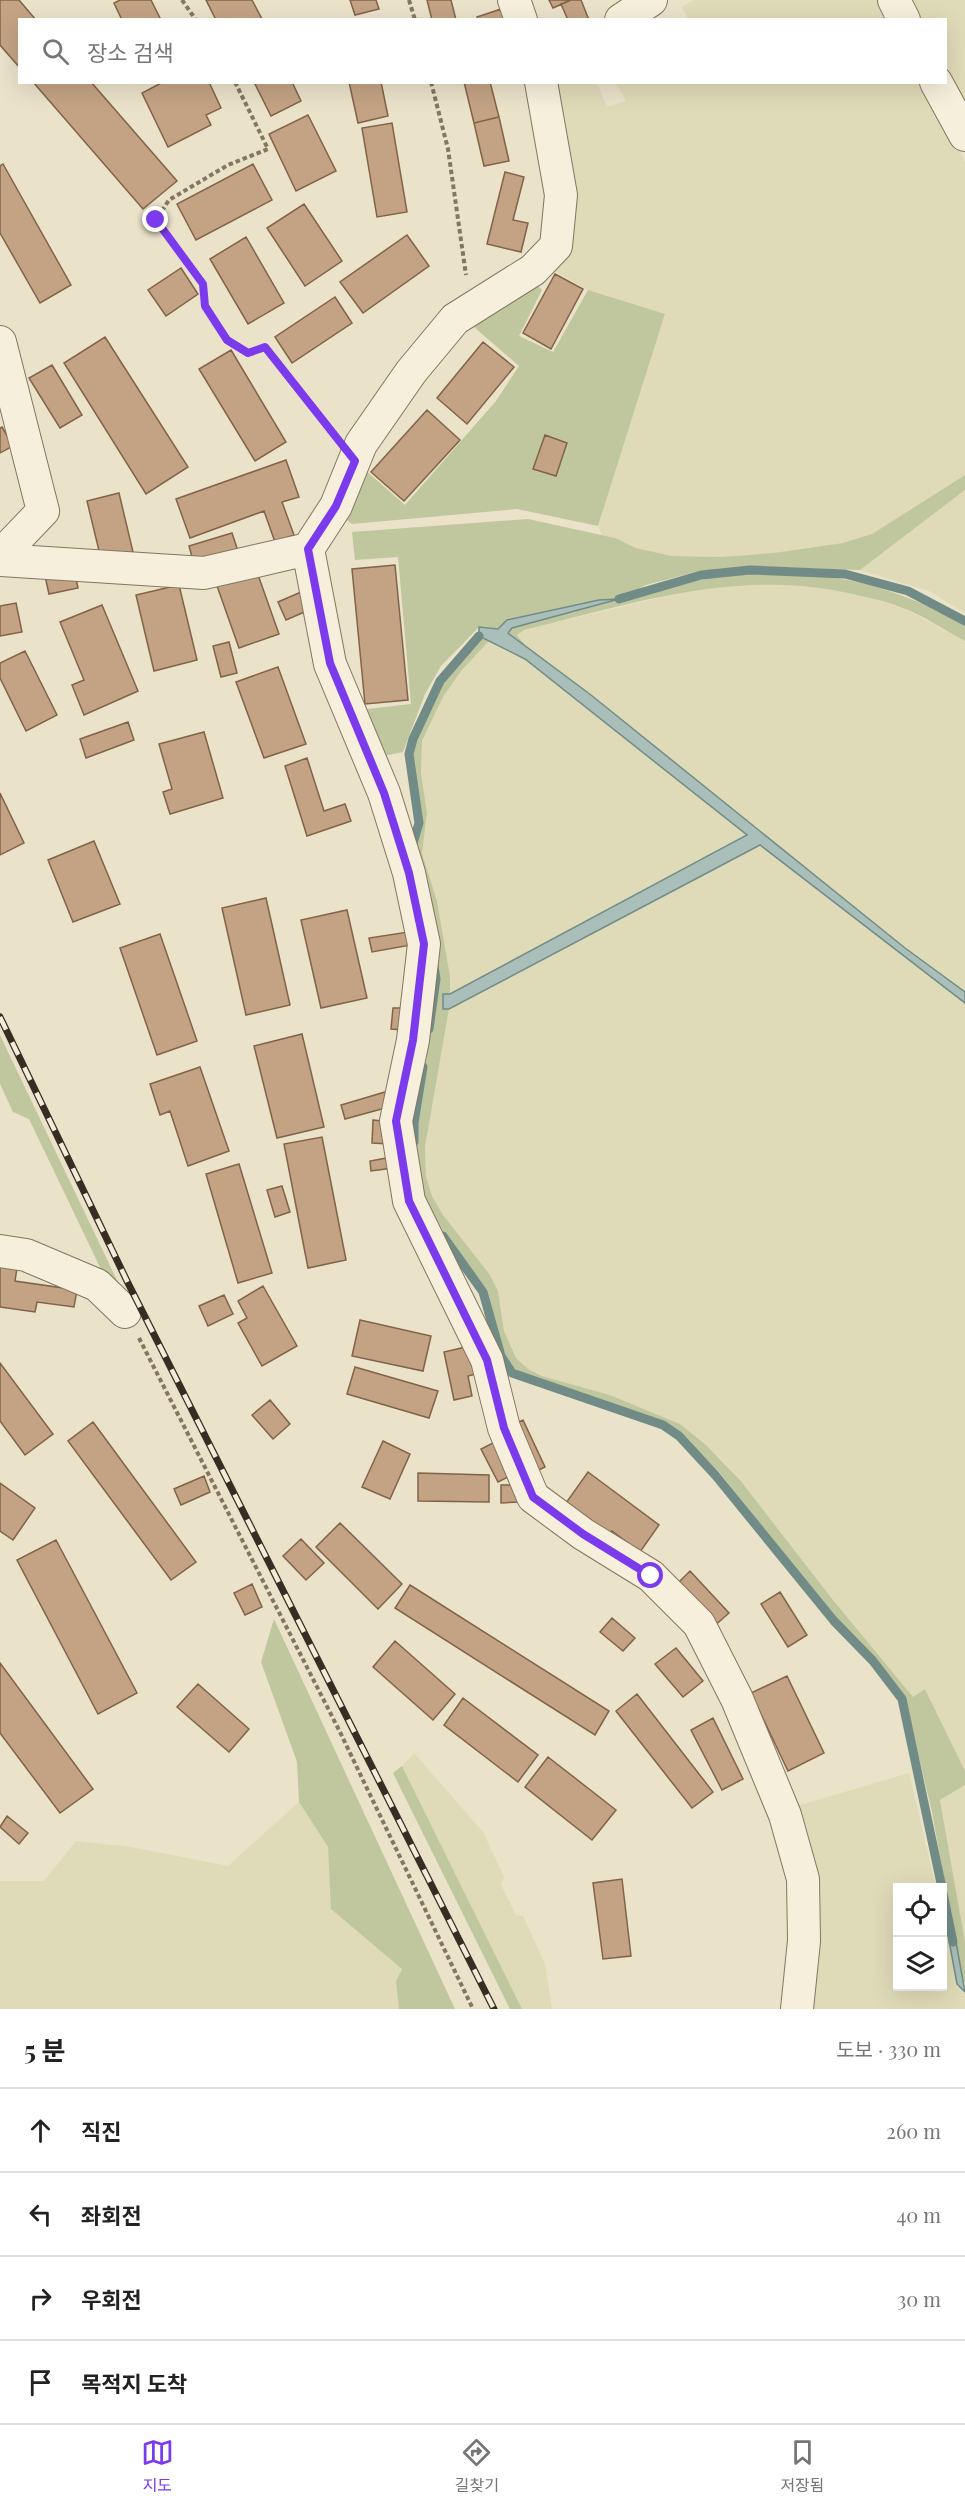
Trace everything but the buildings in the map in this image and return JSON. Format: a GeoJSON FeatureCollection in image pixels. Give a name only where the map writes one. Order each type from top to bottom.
{"type":"FeatureCollection","features":[{"type":"Feature","properties":{"kind":"street"},"geometry":{"type":"LineString","coordinates":[[514,0],[520,18]]}},
{"type":"Feature","properties":{"kind":"street"},"geometry":{"type":"LineString","coordinates":[[624,18],[651,0]]}},
{"type":"Feature","properties":{"kind":"street"},"geometry":{"type":"LineString","coordinates":[[894,0],[903,18]]}},
{"type":"Feature","properties":{"kind":"street"},"geometry":{"type":"LineString","coordinates":[[0,558],[204,573],[308,549],[336,506],[362,444],[411,372],[455,319],[533,270],[556,246],[561,195],[541,84]]}},
{"type":"Feature","properties":{"kind":"street"},"geometry":{"type":"LineString","coordinates":[[937,84],[965,135]]}},
{"type":"Feature","properties":{"kind":"street"},"geometry":{"type":"LineString","coordinates":[[0,342],[43,511],[0,558]]}},
{"type":"Feature","properties":{"kind":"street"},"geometry":{"type":"LineString","coordinates":[[308,549],[330,663],[384,793],[409,873],[424,944],[413,1040],[396,1121],[409,1201],[487,1360],[504,1428],[533,1497],[583,1534],[651,1576],[699,1624],[737,1699],[785,1815],[803,1879],[804,1941],[797,2009]]}},
{"type":"Feature","properties":{"kind":"street"},"geometry":{"type":"LineString","coordinates":[[0,1251],[26,1256],[97,1285],[125,1312]]}},
{"type":"Feature","properties":{"kind":"path"},"geometry":{"type":"LineString","coordinates":[[182,0],[195,18]]}},
{"type":"Feature","properties":{"kind":"path"},"geometry":{"type":"LineString","coordinates":[[409,0],[414,18]]}},
{"type":"Feature","properties":{"kind":"path"},"geometry":{"type":"LineString","coordinates":[[236,84],[268,149],[228,165],[169,200],[156,220],[203,284],[205,306],[227,340],[248,353],[265,347],[355,461]]}},
{"type":"Feature","properties":{"kind":"path"},"geometry":{"type":"LineString","coordinates":[[432,84],[448,149],[466,276],[455,319]]}},
{"type":"Feature","properties":{"kind":"path"},"geometry":{"type":"LineString","coordinates":[[125,1312],[339,1730],[473,2009]]}},
{"type":"Feature","properties":{"kind":"shaded area"},"geometry":{"type":"Polygon","coordinates":[[[694,0],[881,0],[892,18],[688,18],[682,7],[694,0]]]}},
{"type":"Feature","properties":{"kind":"shaded area"},"geometry":{"type":"Polygon","coordinates":[[[907,0],[965,0],[965,112],[947,76],[947,18],[916,18],[907,0]]]}},
{"type":"Feature","properties":{"kind":"shaded area"},"geometry":{"type":"Polygon","coordinates":[[[551,84],[597,84],[607,107],[626,101],[616,84],[926,84],[965,162],[965,475],[872,534],[843,543],[773,553],[722,557],[672,556],[636,548],[615,538],[602,535],[598,526],[665,315],[588,290],[553,270],[551,84]]]}},
{"type":"Feature","properties":{"kind":"shaded area"},"geometry":{"type":"Polygon","coordinates":[[[965,490],[965,613],[929,591],[860,570],[965,490]]]}},
{"type":"Feature","properties":{"kind":"shaded area"},"geometry":{"type":"Polygon","coordinates":[[[757,583],[805,585],[839,590],[901,607],[965,641],[965,992],[905,948],[591,695],[529,650],[517,634],[524,630],[696,589],[757,583]]]}},
{"type":"Feature","properties":{"kind":"shaded area"},"geometry":{"type":"Polygon","coordinates":[[[489,641],[525,659],[748,835],[450,994],[450,976],[437,901],[422,853],[427,813],[421,773],[422,741],[443,697],[461,671],[489,641]]]}},
{"type":"Feature","properties":{"kind":"shaded area"},"geometry":{"type":"Polygon","coordinates":[[[760,845],[965,1003],[965,1771],[925,1689],[913,1698],[722,1460],[680,1424],[610,1395],[542,1376],[528,1369],[516,1358],[504,1331],[498,1291],[443,1215],[432,1196],[426,1177],[425,1147],[449,1009],[760,845]]]}},
{"type":"Feature","properties":{"kind":"shaded area"},"geometry":{"type":"Polygon","coordinates":[[[414,1753],[483,1832],[504,1877],[501,1885],[516,1915],[523,1916],[545,1964],[552,2009],[522,2009],[402,1766],[414,1753]]]}},
{"type":"Feature","properties":{"kind":"shaded area"},"geometry":{"type":"Polygon","coordinates":[[[909,1773],[935,1883],[893,1883],[893,1991],[947,1991],[947,1933],[957,1984],[965,1992],[965,2009],[813,2009],[797,1806],[909,1773]]]}},
{"type":"Feature","properties":{"kind":"shaded area"},"geometry":{"type":"Polygon","coordinates":[[[965,1785],[965,1942],[940,1799],[965,1785]]]}},
{"type":"Feature","properties":{"kind":"shaded area"},"geometry":{"type":"Polygon","coordinates":[[[299,1802],[328,1847],[330,1866],[402,1969],[396,1981],[399,2009],[0,2009],[0,1881],[44,1881],[76,1841],[131,1847],[228,1866],[299,1802]]]}},
{"type":"Feature","properties":{"kind":"green space"},"geometry":{"type":"Polygon","coordinates":[[[535,283],[542,290],[519,336],[553,352],[588,290],[665,314],[598,526],[517,509],[352,524],[345,519],[365,470],[405,505],[496,401],[519,366],[474,327],[492,310],[535,283]]]}},
{"type":"Feature","properties":{"kind":"green space"},"geometry":{"type":"Polygon","coordinates":[[[965,475],[965,490],[860,570],[750,566],[699,571],[646,585],[622,597],[689,582],[734,575],[803,574],[836,578],[901,595],[933,609],[965,625],[965,641],[917,614],[887,602],[821,588],[778,585],[735,586],[693,591],[524,630],[517,635],[529,650],[508,633],[511,628],[615,600],[599,600],[507,620],[498,629],[479,627],[441,666],[425,694],[403,752],[378,757],[358,710],[411,704],[398,557],[355,560],[352,532],[528,519],[615,538],[636,548],[672,556],[722,557],[773,553],[843,543],[872,534],[965,475]]]}},
{"type":"Feature","properties":{"kind":"green space"},"geometry":{"type":"Polygon","coordinates":[[[481,636],[489,641],[461,671],[443,697],[422,741],[421,773],[427,813],[422,853],[437,901],[450,976],[450,994],[444,994],[443,1009],[449,1009],[425,1147],[426,1177],[432,1196],[443,1215],[490,1275],[498,1291],[504,1331],[516,1358],[528,1369],[542,1376],[610,1395],[680,1424],[706,1445],[740,1480],[833,1600],[913,1697],[925,1689],[965,1771],[965,1785],[940,1800],[965,1942],[965,1982],[962,1979],[947,1896],[947,1883],[945,1883],[932,1812],[905,1699],[876,1660],[836,1619],[720,1473],[679,1433],[663,1422],[519,1374],[508,1364],[502,1354],[485,1290],[450,1243],[424,1197],[416,1172],[417,1124],[438,979],[412,853],[420,823],[410,754],[414,739],[441,682],[481,636]]]}},
{"type":"Feature","properties":{"kind":"green space"},"geometry":{"type":"Polygon","coordinates":[[[0,1035],[125,1297],[108,1284],[29,1119],[13,1112],[0,1084],[0,1035]]]}},
{"type":"Feature","properties":{"kind":"green space"},"geometry":{"type":"Polygon","coordinates":[[[274,1619],[455,2009],[399,2009],[396,1981],[402,1969],[331,1909],[328,1847],[299,1802],[297,1762],[261,1662],[274,1619]]]}},
{"type":"Feature","properties":{"kind":"green space"},"geometry":{"type":"Polygon","coordinates":[[[402,1766],[522,2009],[510,2009],[393,1773],[402,1766]]]}},
{"type":"Feature","properties":{"kind":"water"},"geometry":{"type":"Polygon","coordinates":[[[619,599],[512,628],[508,633],[591,695],[905,948],[965,992],[965,1003],[760,845],[449,1009],[443,1009],[443,994],[450,994],[747,835],[525,659],[479,636],[479,627],[498,629],[507,620],[599,600],[619,599]]]}},
{"type":"Feature","properties":{"kind":"water"},"geometry":{"type":"Polygon","coordinates":[[[949,1941],[956,1942],[965,1992],[957,1984],[949,1941]]]}},
{"type":"Feature","properties":{"kind":"waterway"},"geometry":{"type":"LineString","coordinates":[[619,599],[701,575],[750,570],[845,574],[908,591],[965,621]]}},
{"type":"Feature","properties":{"kind":"waterway"},"geometry":{"type":"LineString","coordinates":[[411,850],[419,823],[409,754],[413,739],[440,681],[479,636]]}},
{"type":"Feature","properties":{"kind":"waterway"},"geometry":{"type":"LineString","coordinates":[[429,1029],[436,979],[434,966]]}},
{"type":"Feature","properties":{"kind":"waterway"},"geometry":{"type":"LineString","coordinates":[[414,1142],[414,1123],[423,1067]]}},
{"type":"Feature","properties":{"kind":"waterway"},"geometry":{"type":"LineString","coordinates":[[443,1236],[483,1292],[501,1356],[512,1373],[663,1425],[679,1436],[716,1476],[834,1621],[873,1661],[902,1699],[941,1883]]}},
{"type":"Feature","properties":{"kind":"waterway"},"geometry":{"type":"LineString","coordinates":[[947,1913],[953,1942]]}},
{"type":"Feature","properties":{"kind":"railway"},"geometry":{"type":"LineString","coordinates":[[0,1017],[127,1281],[494,2009]]}},
{"type":"Feature","properties":{"kind":"route"},"geometry":{"type":"LineString","coordinates":[[156,220],[203,284],[205,306],[227,340],[248,353],[265,347],[355,461],[336,506],[308,549],[330,663],[384,793],[409,873],[424,944],[413,1040],[396,1121],[409,1201],[487,1360],[504,1428],[533,1497],[583,1534],[651,1576]]}}]}
